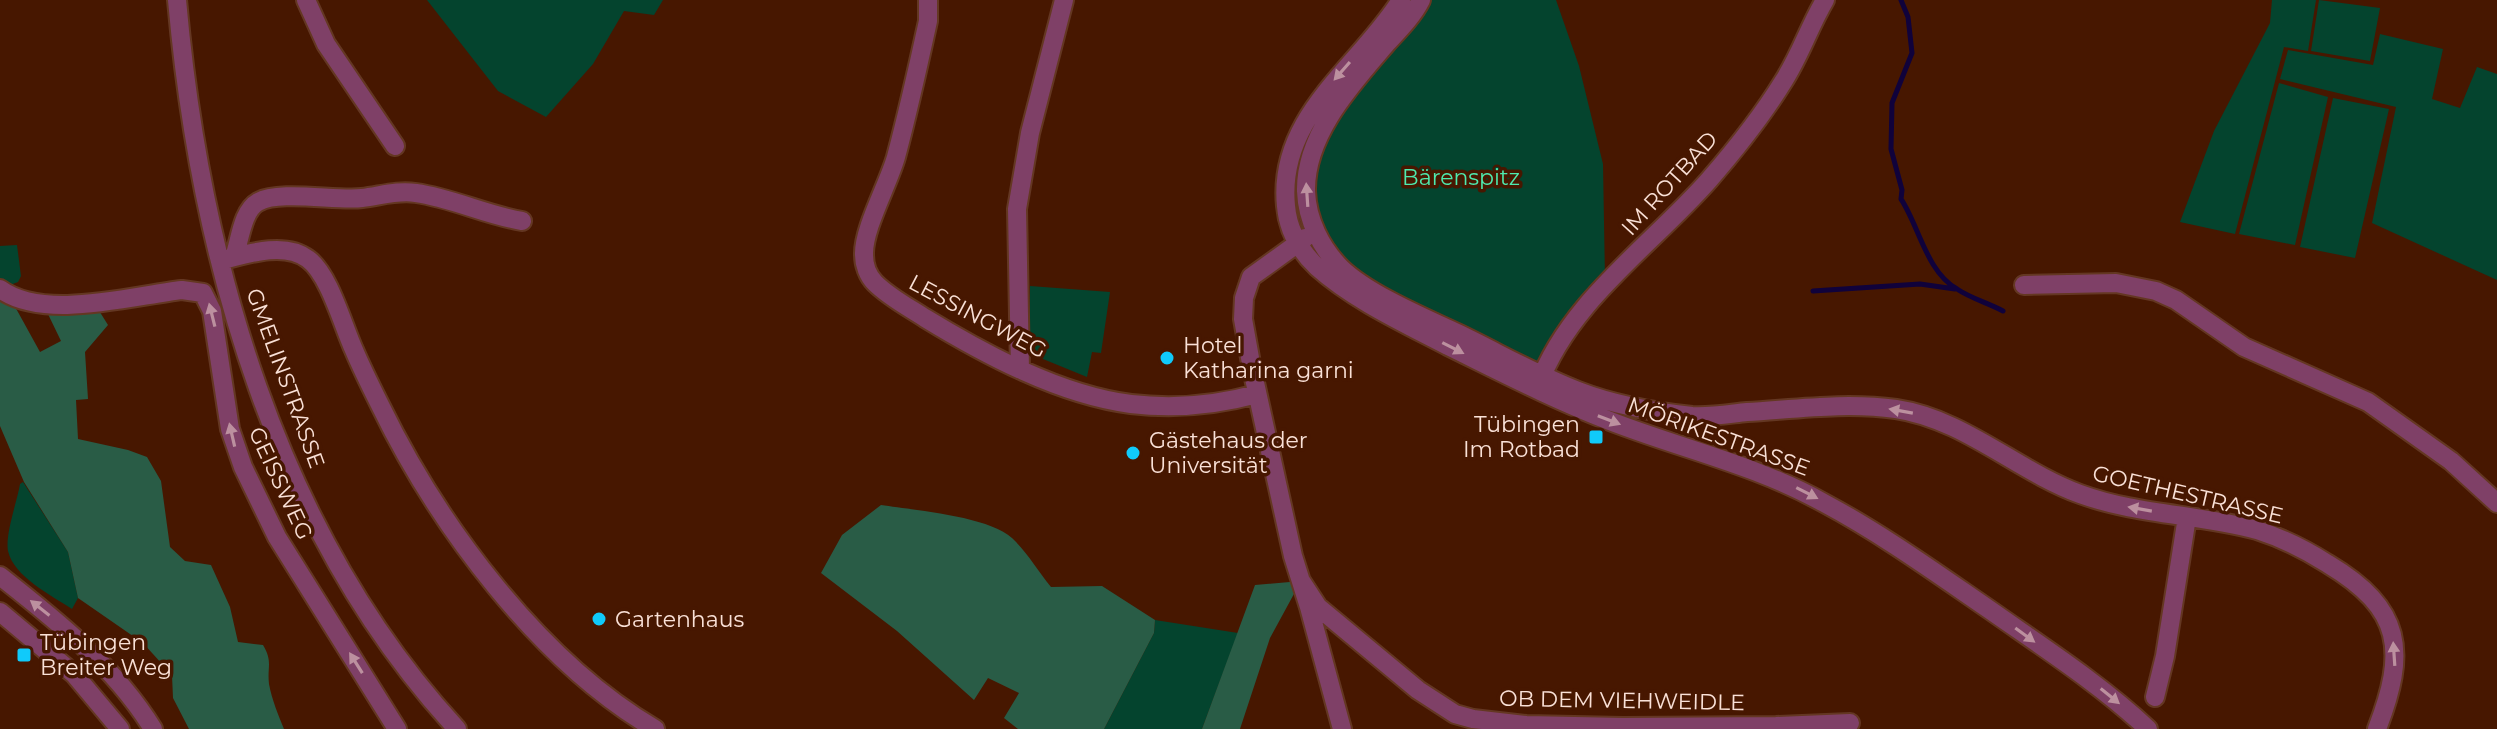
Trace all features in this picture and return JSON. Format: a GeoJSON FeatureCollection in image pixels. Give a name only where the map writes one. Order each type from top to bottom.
{"type":"FeatureCollection","features":[{"type":"Feature","properties":{"kind":"street","name":"GMELINSTRASSE"},"geometry":{"type":"LineString","coordinates":[[177,0],[195,146],[266,405],[317,526],[342,572],[384,637],[457,729]]}},
{"type":"Feature","properties":{"kind":"street"},"geometry":{"type":"LineString","coordinates":[[306,0],[332,54],[395,146]]}},
{"type":"Feature","properties":{"kind":"street","name":"LESSINGWEG"},"geometry":{"type":"LineString","coordinates":[[928,0],[928,21],[896,157],[868,233],[864,255],[867,272],[880,287],[904,305],[969,343],[1056,384],[1128,404],[1183,406],[1257,394]]}},
{"type":"Feature","properties":{"kind":"street"},"geometry":{"type":"LineString","coordinates":[[1020,369],[1016,265],[1018,199],[1030,133],[1064,0]]}},
{"type":"Feature","properties":{"kind":"street","name":"IM ROTBAD"},"geometry":{"type":"LineString","coordinates":[[1540,382],[1555,348],[1584,308],[1711,177],[1764,109],[1784,81],[1825,0]]}},
{"type":"Feature","properties":{"kind":"street"},"geometry":{"type":"LineString","coordinates":[[1342,729],[1290,546],[1243,319],[1251,277],[1315,232],[1306,193],[1310,158],[1319,136],[1402,9]]}},
{"type":"Feature","properties":{"kind":"street"},"geometry":{"type":"LineString","coordinates":[[1297,243],[1286,205],[1289,165],[1297,139],[1318,99],[1402,9]]}},
{"type":"Feature","properties":{"kind":"street"},"geometry":{"type":"LineString","coordinates":[[227,259],[248,213],[258,202],[275,199],[346,199],[414,192],[522,221]]}},
{"type":"Feature","properties":{"kind":"street","name":"MÖRIKESTRASSE"},"geometry":{"type":"LineString","coordinates":[[1315,232],[1342,269],[1366,285],[1610,421],[1774,477],[1875,532],[2062,660],[2102,689],[2148,729]]}},
{"type":"Feature","properties":{"kind":"street","name":"MÖRIKESTRASSE"},"geometry":{"type":"LineString","coordinates":[[1297,243],[1317,266],[1355,295],[1414,329],[1540,382]]}},
{"type":"Feature","properties":{"kind":"street"},"geometry":{"type":"LineString","coordinates":[[227,259],[282,250],[296,252],[310,260],[328,288],[401,447],[454,531],[506,598],[543,639],[591,685],[655,729]]}},
{"type":"Feature","properties":{"kind":"street"},"geometry":{"type":"LineString","coordinates":[[2024,285],[2116,283],[2156,291],[2176,300],[2244,347],[2368,402],[2423,440],[2497,503]]}},
{"type":"Feature","properties":{"kind":"street","name":"GEISSWEG"},"geometry":{"type":"LineString","coordinates":[[0,289],[21,300],[49,306],[182,290],[203,293],[212,311],[230,429],[243,467],[277,537],[397,729]]}},
{"type":"Feature","properties":{"kind":"street","name":"GOETHESTRASSE"},"geometry":{"type":"LineString","coordinates":[[1540,382],[1660,411],[1712,417],[1847,406],[1899,410],[1942,423],[2054,483],[2083,495],[2117,505],[2258,531],[2284,540],[2333,567],[2365,589],[2380,606],[2390,627],[2395,649],[2392,688],[2377,729]]}},
{"type":"Feature","properties":{"kind":"street"},"geometry":{"type":"LineString","coordinates":[[1709,454],[1699,439],[1698,429],[1701,422],[1712,417]]}},
{"type":"Feature","properties":{"kind":"street"},"geometry":{"type":"LineString","coordinates":[[2155,697],[2165,656],[2187,517]]}},
{"type":"Feature","properties":{"kind":"street"},"geometry":{"type":"LineString","coordinates":[[0,576],[50,615],[105,667],[149,728]]}},
{"type":"Feature","properties":{"kind":"street","name":"OB DEM VIEHWEIDLE"},"geometry":{"type":"LineString","coordinates":[[1301,581],[1318,607],[1418,690],[1455,714],[1473,719],[1526,725],[1623,727],[1850,723]]}},
{"type":"Feature","properties":{"kind":"street"},"geometry":{"type":"LineString","coordinates":[[0,612],[74,674],[120,729]]}},
{"type":"Feature","properties":{"kind":"green space"},"geometry":{"type":"Polygon","coordinates":[[[427,0],[663,0],[654,15],[624,11],[593,64],[546,117],[498,91],[427,0]]]}},
{"type":"Feature","properties":{"kind":"green space","name":"Bärenspitz"},"geometry":{"type":"Polygon","coordinates":[[[1419,0],[1556,0],[1579,66],[1603,164],[1605,279],[1542,375],[1355,278],[1308,211],[1310,158],[1419,0]]]}},
{"type":"Feature","properties":{"kind":"green space"},"geometry":{"type":"Polygon","coordinates":[[[2272,0],[2316,0],[2308,51],[2284,47],[2235,234],[2180,222],[2214,131],[2270,23],[2272,0]]]}},
{"type":"Feature","properties":{"kind":"green space"},"geometry":{"type":"Polygon","coordinates":[[[2319,0],[2380,8],[2370,61],[2311,51],[2319,0]]]}},
{"type":"Feature","properties":{"kind":"green space"},"geometry":{"type":"Polygon","coordinates":[[[2380,34],[2443,49],[2432,99],[2460,108],[2477,67],[2497,74],[2497,280],[2372,223],[2396,107],[2280,79],[2288,50],[2373,65],[2380,34]]]}},
{"type":"Feature","properties":{"kind":"green space"},"geometry":{"type":"Polygon","coordinates":[[[2279,83],[2328,97],[2295,245],[2239,234],[2279,83]]]}},
{"type":"Feature","properties":{"kind":"green space"},"geometry":{"type":"Polygon","coordinates":[[[2333,98],[2389,109],[2355,258],[2300,247],[2333,98]]]}},
{"type":"Feature","properties":{"kind":"green space"},"geometry":{"type":"Polygon","coordinates":[[[17,245],[21,276],[18,282],[10,285],[0,282],[0,246],[17,245]]]}},
{"type":"Feature","properties":{"kind":"green space"},"geometry":{"type":"Polygon","coordinates":[[[1030,286],[1110,292],[1101,353],[1092,352],[1087,377],[1043,359],[1029,342],[1030,286]]]}},
{"type":"Feature","properties":{"kind":"green space"},"geometry":{"type":"Polygon","coordinates":[[[0,297],[13,303],[40,352],[61,341],[47,312],[98,309],[108,325],[85,352],[88,399],[76,400],[78,439],[147,457],[161,481],[170,547],[185,561],[211,565],[230,607],[238,642],[263,645],[269,660],[270,690],[284,729],[189,729],[173,698],[172,675],[143,643],[78,598],[68,552],[24,482],[0,426],[0,297]]]}},
{"type":"Feature","properties":{"kind":"green space"},"geometry":{"type":"Polygon","coordinates":[[[23,482],[68,552],[78,598],[72,609],[25,577],[8,551],[8,536],[23,482]]]}},
{"type":"Feature","properties":{"kind":"green space"},"geometry":{"type":"Polygon","coordinates":[[[881,505],[950,515],[1001,530],[1028,555],[1051,587],[1102,586],[1155,620],[1154,633],[1104,729],[1018,729],[1004,718],[1019,693],[988,678],[974,700],[897,631],[821,573],[842,535],[881,505]]]}},
{"type":"Feature","properties":{"kind":"green space"},"geometry":{"type":"Polygon","coordinates":[[[1301,581],[1270,638],[1240,729],[1202,729],[1255,585],[1301,581]]]}},
{"type":"Feature","properties":{"kind":"green space"},"geometry":{"type":"Polygon","coordinates":[[[1155,620],[1238,633],[1202,729],[1104,729],[1154,633],[1155,620]]]}},
{"type":"Feature","properties":{"kind":"waterway"},"geometry":{"type":"LineString","coordinates":[[1901,0],[1908,17],[1912,53],[1892,103],[1891,149],[1902,190],[1901,199],[1930,260],[1946,281],[2003,311]]}},
{"type":"Feature","properties":{"kind":"waterway"},"geometry":{"type":"LineString","coordinates":[[1813,291],[1920,284],[1955,289]]}},
{"type":"Feature","properties":{"kind":"place","name":"Hotel Katharina garni"},"geometry":{"type":"Point","coordinates":[1167,358]}},
{"type":"Feature","properties":{"kind":"place","name":"Tübingen Im Rotbad"},"geometry":{"type":"Point","coordinates":[1596,437]}},
{"type":"Feature","properties":{"kind":"place","name":"Gästehaus der Universität"},"geometry":{"type":"Point","coordinates":[1133,453]}},
{"type":"Feature","properties":{"kind":"place","name":"Gartenhaus"},"geometry":{"type":"Point","coordinates":[599,619]}},
{"type":"Feature","properties":{"kind":"place","name":"Tübingen Breiter Weg"},"geometry":{"type":"Point","coordinates":[24,655]}}]}
